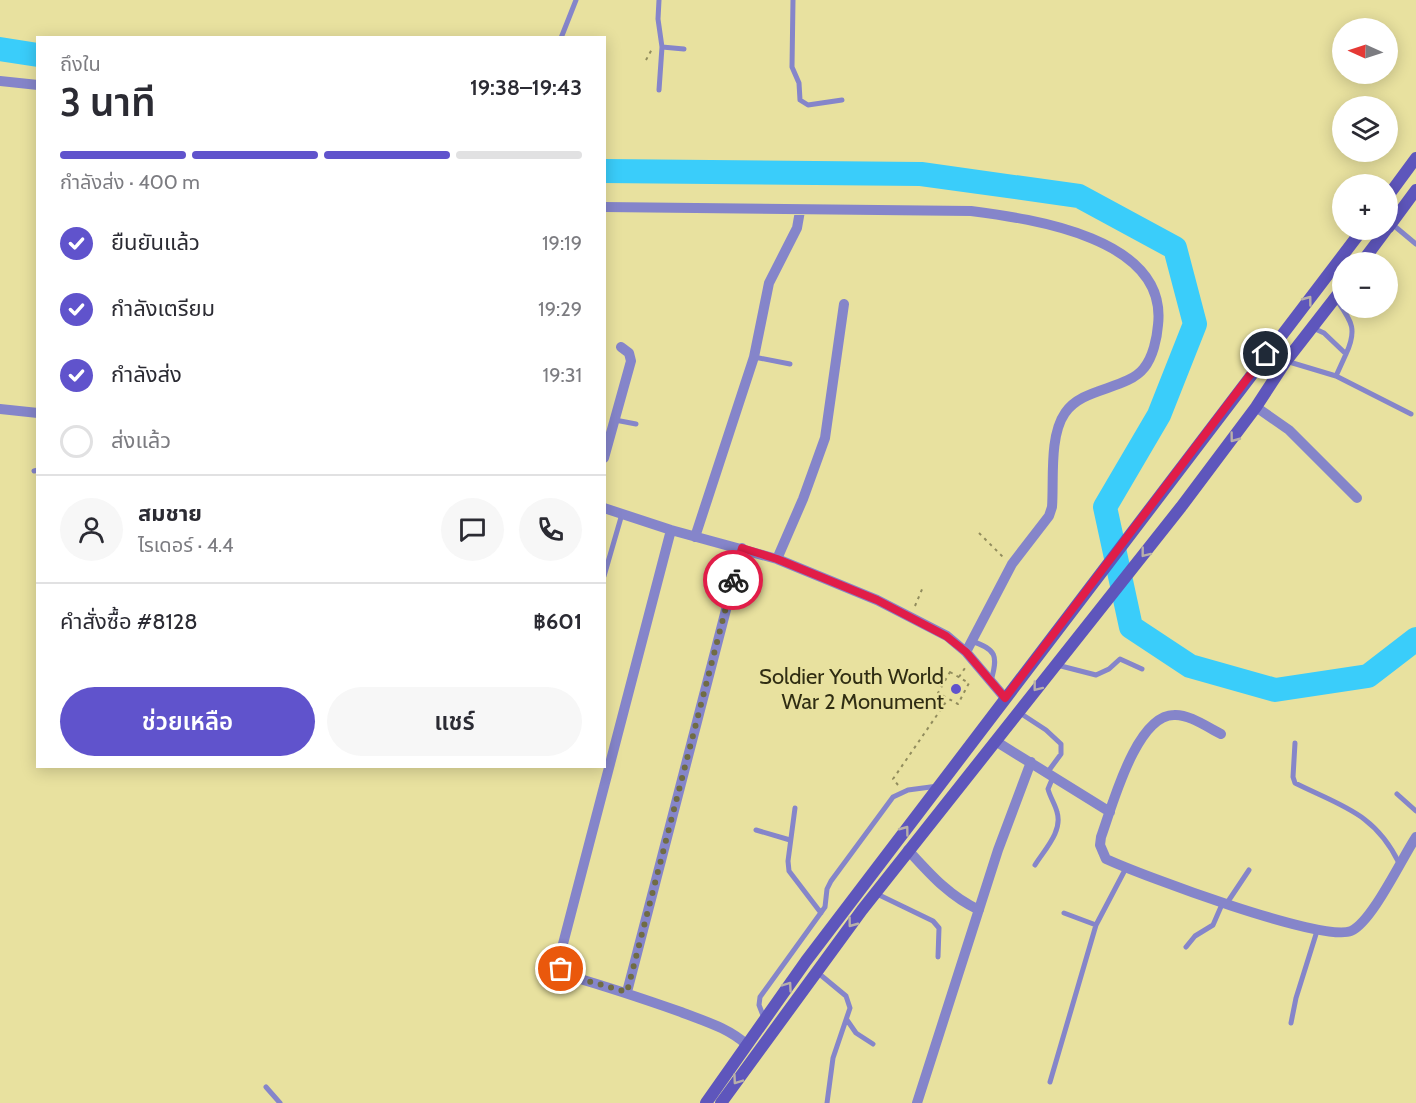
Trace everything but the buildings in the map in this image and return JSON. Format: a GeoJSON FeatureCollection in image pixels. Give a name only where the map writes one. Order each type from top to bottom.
{"type":"FeatureCollection","features":[{"type":"Feature","properties":{"kind":"main road"},"geometry":{"type":"LineString","coordinates":[[1398,183],[1416,159]]}},
{"type":"Feature","properties":{"kind":"main road"},"geometry":{"type":"LineString","coordinates":[[1398,214],[1416,190]]}},
{"type":"Feature","properties":{"kind":"main road"},"geometry":{"type":"LineString","coordinates":[[706,1103],[806,961],[1354,240]]}},
{"type":"Feature","properties":{"kind":"main road"},"geometry":{"type":"LineString","coordinates":[[721,1103],[875,893],[997,742],[1055,664],[1076,643],[1181,507],[1256,407],[1286,362],[1332,303]]}},
{"type":"Feature","properties":{"kind":"street"},"geometry":{"type":"LineString","coordinates":[[0,81],[36,85]]}},
{"type":"Feature","properties":{"kind":"street"},"geometry":{"type":"LineString","coordinates":[[606,207],[800,211],[904,209],[971,211],[1012,216],[1055,226],[1107,244],[1133,262],[1153,287],[1160,304],[1157,339],[1144,368],[1132,377],[1074,404],[1065,413],[1055,451],[1052,507],[1039,530],[1012,564],[966,652]]}},
{"type":"Feature","properties":{"kind":"street"},"geometry":{"type":"LineString","coordinates":[[695,537],[754,357],[769,283],[796,228],[800,211]]}},
{"type":"Feature","properties":{"kind":"street"},"geometry":{"type":"LineString","coordinates":[[777,559],[803,499],[825,438],[844,304]]}},
{"type":"Feature","properties":{"kind":"street"},"geometry":{"type":"LineString","coordinates":[[606,450],[631,361],[629,353],[621,347]]}},
{"type":"Feature","properties":{"kind":"street"},"geometry":{"type":"LineString","coordinates":[[1256,407],[1289,430],[1357,498]]}},
{"type":"Feature","properties":{"kind":"street"},"geometry":{"type":"LineString","coordinates":[[0,409],[36,413]]}},
{"type":"Feature","properties":{"kind":"street"},"geometry":{"type":"LineString","coordinates":[[606,508],[671,530],[777,559],[877,600],[946,636],[966,652],[1005,698]]}},
{"type":"Feature","properties":{"kind":"street"},"geometry":{"type":"LineString","coordinates":[[671,530],[558,963],[564,974],[627,992],[735,1034],[747,1045]]}},
{"type":"Feature","properties":{"kind":"street"},"geometry":{"type":"LineString","coordinates":[[627,992],[742,548]]}},
{"type":"Feature","properties":{"kind":"street"},"geometry":{"type":"LineString","coordinates":[[1221,734],[1177,714],[1156,720],[1133,753],[1101,837],[1102,852],[1106,859],[1225,903],[1317,931],[1340,933],[1351,931],[1372,910],[1416,837]]}},
{"type":"Feature","properties":{"kind":"street"},"geometry":{"type":"LineString","coordinates":[[997,742],[1110,812]]}},
{"type":"Feature","properties":{"kind":"street"},"geometry":{"type":"LineString","coordinates":[[917,1103],[998,850],[1031,762]]}},
{"type":"Feature","properties":{"kind":"street"},"geometry":{"type":"LineString","coordinates":[[908,850],[943,889],[979,910]]}},
{"type":"Feature","properties":{"kind":"lane"},"geometry":{"type":"LineString","coordinates":[[562,36],[576,0]]}},
{"type":"Feature","properties":{"kind":"lane"},"geometry":{"type":"LineString","coordinates":[[660,0],[658,19],[662,47],[660,90]]}},
{"type":"Feature","properties":{"kind":"lane"},"geometry":{"type":"LineString","coordinates":[[793,0],[792,67],[799,83],[800,100],[808,105],[842,100]]}},
{"type":"Feature","properties":{"kind":"lane"},"geometry":{"type":"LineString","coordinates":[[662,47],[684,49]]}},
{"type":"Feature","properties":{"kind":"lane"},"geometry":{"type":"LineString","coordinates":[[1398,233],[1416,244]]}},
{"type":"Feature","properties":{"kind":"lane"},"geometry":{"type":"LineString","coordinates":[[1336,376],[1353,333],[1349,318]]}},
{"type":"Feature","properties":{"kind":"lane"},"geometry":{"type":"LineString","coordinates":[[1313,328],[1324,333],[1346,354]]}},
{"type":"Feature","properties":{"kind":"lane"},"geometry":{"type":"LineString","coordinates":[[754,357],[790,364]]}},
{"type":"Feature","properties":{"kind":"lane"},"geometry":{"type":"LineString","coordinates":[[1286,362],[1336,376],[1411,414]]}},
{"type":"Feature","properties":{"kind":"lane"},"geometry":{"type":"LineString","coordinates":[[614,420],[636,424]]}},
{"type":"Feature","properties":{"kind":"lane"},"geometry":{"type":"LineString","coordinates":[[606,569],[622,514]]}},
{"type":"Feature","properties":{"kind":"lane"},"geometry":{"type":"LineString","coordinates":[[971,641],[989,648],[993,653],[995,667],[991,681]]}},
{"type":"Feature","properties":{"kind":"lane"},"geometry":{"type":"LineString","coordinates":[[1055,664],[1096,675],[1109,669],[1120,659],[1142,669]]}},
{"type":"Feature","properties":{"kind":"lane"},"geometry":{"type":"LineString","coordinates":[[1018,712],[1046,730],[1061,744],[1061,754],[1050,775],[1048,789],[1057,810],[1058,831],[1035,865]]}},
{"type":"Feature","properties":{"kind":"lane"},"geometry":{"type":"LineString","coordinates":[[1295,743],[1293,777],[1295,783],[1362,815],[1388,840],[1399,863]]}},
{"type":"Feature","properties":{"kind":"lane"},"geometry":{"type":"LineString","coordinates":[[764,1020],[759,1005],[760,997],[821,913],[826,904],[826,893],[831,881],[893,797],[908,790],[938,786]]}},
{"type":"Feature","properties":{"kind":"lane"},"geometry":{"type":"LineString","coordinates":[[1397,794],[1416,811]]}},
{"type":"Feature","properties":{"kind":"lane"},"geometry":{"type":"LineString","coordinates":[[795,808],[790,840],[789,871],[821,913]]}},
{"type":"Feature","properties":{"kind":"lane"},"geometry":{"type":"LineString","coordinates":[[756,830],[790,840]]}},
{"type":"Feature","properties":{"kind":"lane"},"geometry":{"type":"LineString","coordinates":[[1050,1082],[1096,925],[1126,868]]}},
{"type":"Feature","properties":{"kind":"lane"},"geometry":{"type":"LineString","coordinates":[[1186,947],[1195,936],[1213,925],[1225,903],[1249,870]]}},
{"type":"Feature","properties":{"kind":"lane"},"geometry":{"type":"LineString","coordinates":[[875,893],[920,914],[939,928],[938,957]]}},
{"type":"Feature","properties":{"kind":"lane"},"geometry":{"type":"LineString","coordinates":[[1064,913],[1096,925]]}},
{"type":"Feature","properties":{"kind":"lane"},"geometry":{"type":"LineString","coordinates":[[1291,1023],[1296,998],[1317,931]]}},
{"type":"Feature","properties":{"kind":"lane"},"geometry":{"type":"LineString","coordinates":[[817,971],[846,996],[850,1008],[848,1020],[833,1058],[827,1103]]}},
{"type":"Feature","properties":{"kind":"lane"},"geometry":{"type":"LineString","coordinates":[[848,1020],[856,1033],[873,1044]]}},
{"type":"Feature","properties":{"kind":"lane"},"geometry":{"type":"LineString","coordinates":[[266,1087],[280,1103]]}},
{"type":"Feature","properties":{"kind":"path"},"geometry":{"type":"LineString","coordinates":[[979,533],[1012,564]]}},
{"type":"Feature","properties":{"kind":"path"},"geometry":{"type":"LineString","coordinates":[[910,616],[923,587]]}},
{"type":"Feature","properties":{"kind":"path"},"geometry":{"type":"LineString","coordinates":[[950,672],[969,683],[958,704],[948,699],[938,693],[950,672]]}},
{"type":"Feature","properties":{"kind":"path"},"geometry":{"type":"LineString","coordinates":[[893,779],[948,699]]}},
{"type":"Feature","properties":{"kind":"waterway"},"geometry":{"type":"LineString","coordinates":[[0,49],[36,55]]}},
{"type":"Feature","properties":{"kind":"waterway"},"geometry":{"type":"LineString","coordinates":[[606,171],[921,174],[1079,196],[1175,248],[1195,324],[1159,415],[1105,507],[1131,627],[1190,666],[1275,690],[1368,676],[1416,639]]}},
{"type":"Feature","properties":{"kind":"way so far"},"geometry":{"type":"LineString","coordinates":[[561,969],[564,974],[627,992],[733,580]]}},
{"type":"Feature","properties":{"kind":"place","name":"Soldier Youth World War 2 Monument"},"geometry":{"type":"Point","coordinates":[956,689]}},
{"type":"Feature","properties":{"kind":"route"},"geometry":{"type":"LineString","coordinates":[[733,580],[742,548],[777,559],[877,600],[946,636],[966,652],[1005,698],[1266,354]]}}]}
